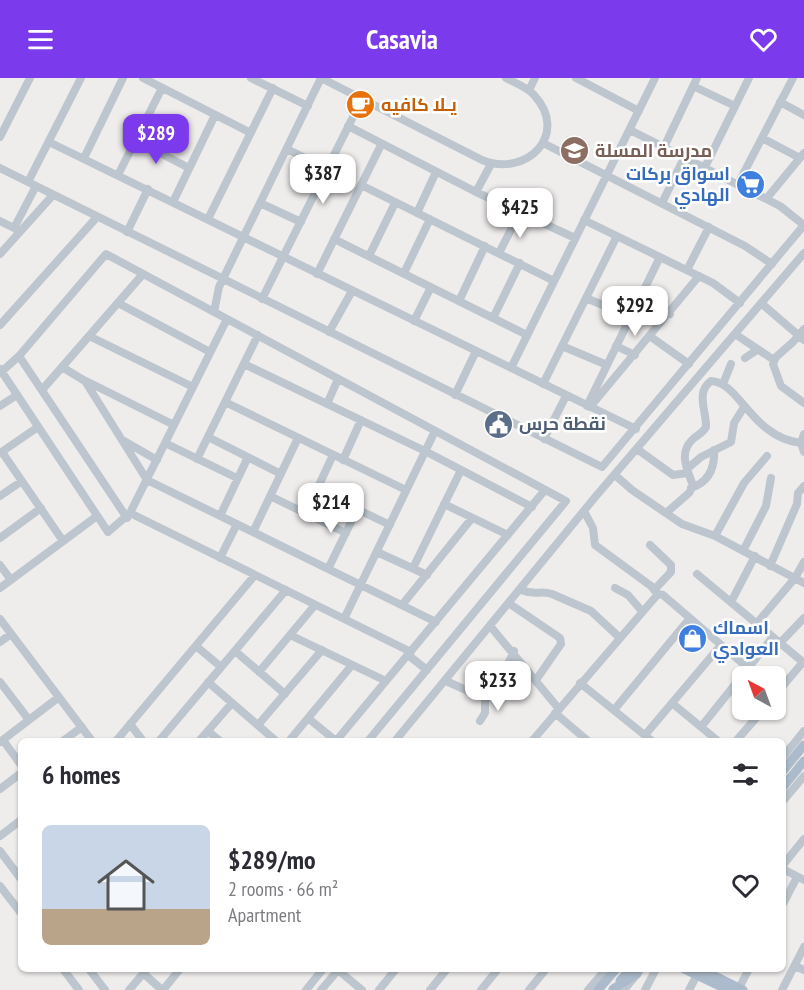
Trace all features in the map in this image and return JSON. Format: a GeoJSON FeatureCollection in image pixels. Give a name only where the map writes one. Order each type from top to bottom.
{"type":"FeatureCollection","features":[{"type":"Feature","properties":{"kind":"main road"},"geometry":{"type":"LineString","coordinates":[[786,767],[804,745]]}},
{"type":"Feature","properties":{"kind":"main road"},"geometry":{"type":"LineString","coordinates":[[786,783],[804,762]]}},
{"type":"Feature","properties":{"kind":"main road"},"geometry":{"type":"LineString","coordinates":[[598,990],[608,972]]}},
{"type":"Feature","properties":{"kind":"main road"},"geometry":{"type":"LineString","coordinates":[[613,990],[635,972]]}},
{"type":"Feature","properties":{"kind":"main road"},"geometry":{"type":"LineString","coordinates":[[699,972],[741,989]]}},
{"type":"Feature","properties":{"kind":"main road"},"geometry":{"type":"LineString","coordinates":[[699,972],[728,990]]}},
{"type":"Feature","properties":{"kind":"street"},"geometry":{"type":"LineString","coordinates":[[0,137],[30,78]]}},
{"type":"Feature","properties":{"kind":"street"},"geometry":{"type":"LineString","coordinates":[[17,230],[49,142],[81,78]]}},
{"type":"Feature","properties":{"kind":"street"},"geometry":{"type":"LineString","coordinates":[[84,158],[123,78]]}},
{"type":"Feature","properties":{"kind":"street"},"geometry":{"type":"LineString","coordinates":[[143,78],[251,133]]}},
{"type":"Feature","properties":{"kind":"street"},"geometry":{"type":"LineString","coordinates":[[251,78],[308,105]]}},
{"type":"Feature","properties":{"kind":"street"},"geometry":{"type":"LineString","coordinates":[[214,312],[223,279],[321,78],[491,164],[516,163],[535,153],[543,143],[545,120],[539,102],[529,90],[506,78]]}},
{"type":"Feature","properties":{"kind":"street"},"geometry":{"type":"LineString","coordinates":[[529,90],[535,78]]}},
{"type":"Feature","properties":{"kind":"street"},"geometry":{"type":"LineString","coordinates":[[576,78],[585,80],[639,111]]}},
{"type":"Feature","properties":{"kind":"street"},"geometry":{"type":"LineString","coordinates":[[511,369],[655,78]]}},
{"type":"Feature","properties":{"kind":"street"},"geometry":{"type":"LineString","coordinates":[[705,167],[749,78]]}},
{"type":"Feature","properties":{"kind":"street"},"geometry":{"type":"LineString","coordinates":[[738,184],[793,78]]}},
{"type":"Feature","properties":{"kind":"street"},"geometry":{"type":"LineString","coordinates":[[664,147],[695,82],[735,106]]}},
{"type":"Feature","properties":{"kind":"street"},"geometry":{"type":"LineString","coordinates":[[118,175],[162,88]]}},
{"type":"Feature","properties":{"kind":"street"},"geometry":{"type":"LineString","coordinates":[[208,219],[273,88]]}},
{"type":"Feature","properties":{"kind":"street"},"geometry":{"type":"LineString","coordinates":[[262,299],[362,99]]}},
{"type":"Feature","properties":{"kind":"street"},"geometry":{"type":"LineString","coordinates":[[780,102],[804,115]]}},
{"type":"Feature","properties":{"kind":"street"},"geometry":{"type":"LineString","coordinates":[[173,202],[215,115]]}},
{"type":"Feature","properties":{"kind":"street"},"geometry":{"type":"LineString","coordinates":[[0,117],[8,121]]}},
{"type":"Feature","properties":{"kind":"street"},"geometry":{"type":"LineString","coordinates":[[348,126],[519,214],[575,238]]}},
{"type":"Feature","properties":{"kind":"street"},"geometry":{"type":"LineString","coordinates":[[0,168],[602,467],[804,225],[767,198],[630,130]]}},
{"type":"Feature","properties":{"kind":"street"},"geometry":{"type":"LineString","coordinates":[[762,138],[802,155],[767,198]]}},
{"type":"Feature","properties":{"kind":"street"},"geometry":{"type":"LineString","coordinates":[[135,140],[189,168]]}},
{"type":"Feature","properties":{"kind":"street"},"geometry":{"type":"LineString","coordinates":[[49,142],[636,429]]}},
{"type":"Feature","properties":{"kind":"street"},"geometry":{"type":"LineString","coordinates":[[543,143],[745,246],[772,264]]}},
{"type":"Feature","properties":{"kind":"street"},"geometry":{"type":"LineString","coordinates":[[318,274],[381,145]]}},
{"type":"Feature","properties":{"kind":"street"},"geometry":{"type":"LineString","coordinates":[[287,149],[327,168]]}},
{"type":"Feature","properties":{"kind":"street"},"geometry":{"type":"LineString","coordinates":[[662,203],[684,158]]}},
{"type":"Feature","properties":{"kind":"street"},"geometry":{"type":"LineString","coordinates":[[476,192],[491,164]]}},
{"type":"Feature","properties":{"kind":"street"},"geometry":{"type":"LineString","coordinates":[[417,213],[436,172]]}},
{"type":"Feature","properties":{"kind":"street"},"geometry":{"type":"LineString","coordinates":[[361,185],[554,281]]}},
{"type":"Feature","properties":{"kind":"street"},"geometry":{"type":"LineString","coordinates":[[127,232],[148,189]]}},
{"type":"Feature","properties":{"kind":"street"},"geometry":{"type":"LineString","coordinates":[[0,254],[17,230],[53,195]]}},
{"type":"Feature","properties":{"kind":"street"},"geometry":{"type":"LineString","coordinates":[[260,203],[301,222]]}},
{"type":"Feature","properties":{"kind":"street"},"geometry":{"type":"LineString","coordinates":[[369,256],[395,203]]}},
{"type":"Feature","properties":{"kind":"street"},"geometry":{"type":"LineString","coordinates":[[499,253],[519,214]]}},
{"type":"Feature","properties":{"kind":"street"},"geometry":{"type":"LineString","coordinates":[[0,325],[97,217]]}},
{"type":"Feature","properties":{"kind":"street"},"geometry":{"type":"LineString","coordinates":[[404,273],[430,219]]}},
{"type":"Feature","properties":{"kind":"street"},"geometry":{"type":"LineString","coordinates":[[584,220],[699,276],[727,291],[740,303]]}},
{"type":"Feature","properties":{"kind":"street"},"geometry":{"type":"LineString","coordinates":[[0,221],[17,230]]}},
{"type":"Feature","properties":{"kind":"street"},"geometry":{"type":"LineString","coordinates":[[687,270],[709,227]]}},
{"type":"Feature","properties":{"kind":"street"},"geometry":{"type":"LineString","coordinates":[[543,384],[616,236]]}},
{"type":"Feature","properties":{"kind":"street"},"geometry":{"type":"LineString","coordinates":[[334,239],[527,335]]}},
{"type":"Feature","properties":{"kind":"street"},"geometry":{"type":"LineString","coordinates":[[459,301],[485,246]]}},
{"type":"Feature","properties":{"kind":"street"},"geometry":{"type":"LineString","coordinates":[[398,738],[510,604],[584,511],[804,253]]}},
{"type":"Feature","properties":{"kind":"street"},"geometry":{"type":"LineString","coordinates":[[227,318],[128,516],[108,532],[1,371],[19,356],[106,254],[227,318],[566,501],[370,738]]}},
{"type":"Feature","properties":{"kind":"street"},"geometry":{"type":"LineString","coordinates":[[589,407],[660,257]]}},
{"type":"Feature","properties":{"kind":"street"},"geometry":{"type":"LineString","coordinates":[[493,318],[520,263]]}},
{"type":"Feature","properties":{"kind":"street"},"geometry":{"type":"LineString","coordinates":[[42,390],[143,274]]}},
{"type":"Feature","properties":{"kind":"street"},"geometry":{"type":"LineString","coordinates":[[589,407],[651,337],[699,276]]}},
{"type":"Feature","properties":{"kind":"street"},"geometry":{"type":"LineString","coordinates":[[414,321],[431,287]]}},
{"type":"Feature","properties":{"kind":"street"},"geometry":{"type":"LineString","coordinates":[[329,333],[352,291]]}},
{"type":"Feature","properties":{"kind":"street"},"geometry":{"type":"LineString","coordinates":[[586,298],[631,317]]}},
{"type":"Feature","properties":{"kind":"street"},"geometry":{"type":"LineString","coordinates":[[640,298],[670,314]]}},
{"type":"Feature","properties":{"kind":"street"},"geometry":{"type":"LineString","coordinates":[[118,303],[210,351]]}},
{"type":"Feature","properties":{"kind":"street"},"geometry":{"type":"LineString","coordinates":[[761,303],[801,338]]}},
{"type":"Feature","properties":{"kind":"street"},"geometry":{"type":"LineString","coordinates":[[804,328],[801,338],[774,360],[773,364],[781,386],[804,403]]}},
{"type":"Feature","properties":{"kind":"street"},"geometry":{"type":"LineString","coordinates":[[735,334],[774,360]]}},
{"type":"Feature","properties":{"kind":"street"},"geometry":{"type":"LineString","coordinates":[[89,336],[193,387]]}},
{"type":"Feature","properties":{"kind":"street"},"geometry":{"type":"LineString","coordinates":[[197,459],[258,336]]}},
{"type":"Feature","properties":{"kind":"street"},"geometry":{"type":"LineString","coordinates":[[651,337],[689,364]]}},
{"type":"Feature","properties":{"kind":"street"},"geometry":{"type":"LineString","coordinates":[[562,346],[607,365]]}},
{"type":"Feature","properties":{"kind":"street"},"geometry":{"type":"LineString","coordinates":[[616,346],[634,356]]}},
{"type":"Feature","properties":{"kind":"street"},"geometry":{"type":"LineString","coordinates":[[745,358],[757,350]]}},
{"type":"Feature","properties":{"kind":"street"},"geometry":{"type":"LineString","coordinates":[[455,395],[476,351]]}},
{"type":"Feature","properties":{"kind":"street"},"geometry":{"type":"LineString","coordinates":[[19,356],[128,516],[344,619],[409,653],[427,670]]}},
{"type":"Feature","properties":{"kind":"street"},"geometry":{"type":"LineString","coordinates":[[244,364],[425,451],[532,507]]}},
{"type":"Feature","properties":{"kind":"street"},"geometry":{"type":"LineString","coordinates":[[723,384],[731,364]]}},
{"type":"Feature","properties":{"kind":"street"},"geometry":{"type":"LineString","coordinates":[[62,367],[85,381],[174,425]]}},
{"type":"Feature","properties":{"kind":"street"},"geometry":{"type":"LineString","coordinates":[[327,404],[338,379]]}},
{"type":"Feature","properties":{"kind":"street"},"geometry":{"type":"LineString","coordinates":[[85,381],[147,480],[436,622]]}},
{"type":"Feature","properties":{"kind":"street"},"geometry":{"type":"LineString","coordinates":[[692,489],[685,452],[689,443],[706,427],[703,396],[705,388],[711,381],[731,388],[744,408],[767,431],[801,443]]}},
{"type":"Feature","properties":{"kind":"street"},"geometry":{"type":"LineString","coordinates":[[689,387],[703,396]]}},
{"type":"Feature","properties":{"kind":"street"},"geometry":{"type":"LineString","coordinates":[[0,406],[17,395]]}},
{"type":"Feature","properties":{"kind":"street"},"geometry":{"type":"LineString","coordinates":[[544,440],[566,396]]}},
{"type":"Feature","properties":{"kind":"street"},"geometry":{"type":"LineString","coordinates":[[225,402],[406,490]]}},
{"type":"Feature","properties":{"kind":"street"},"geometry":{"type":"LineString","coordinates":[[637,448],[673,475],[687,471],[714,450],[731,442],[734,423],[744,408]]}},
{"type":"Feature","properties":{"kind":"street"},"geometry":{"type":"LineString","coordinates":[[344,460],[361,420]]}},
{"type":"Feature","properties":{"kind":"street"},"geometry":{"type":"LineString","coordinates":[[38,427],[1,453],[63,541]]}},
{"type":"Feature","properties":{"kind":"street"},"geometry":{"type":"LineString","coordinates":[[344,619],[435,431]]}},
{"type":"Feature","properties":{"kind":"street"},"geometry":{"type":"LineString","coordinates":[[804,434],[801,443],[804,452]]}},
{"type":"Feature","properties":{"kind":"street"},"geometry":{"type":"LineString","coordinates":[[208,437],[281,474]]}},
{"type":"Feature","properties":{"kind":"street"},"geometry":{"type":"LineString","coordinates":[[253,532],[298,438]]}},
{"type":"Feature","properties":{"kind":"street"},"geometry":{"type":"LineString","coordinates":[[122,440],[157,460]]}},
{"type":"Feature","properties":{"kind":"street"},"geometry":{"type":"LineString","coordinates":[[165,443],[237,478]]}},
{"type":"Feature","properties":{"kind":"street"},"geometry":{"type":"LineString","coordinates":[[666,513],[709,477],[714,460],[714,450]]}},
{"type":"Feature","properties":{"kind":"street"},"geometry":{"type":"LineString","coordinates":[[306,513],[333,455]]}},
{"type":"Feature","properties":{"kind":"street"},"geometry":{"type":"LineString","coordinates":[[715,536],[744,483],[767,456]]}},
{"type":"Feature","properties":{"kind":"street"},"geometry":{"type":"LineString","coordinates":[[220,516],[248,457]]}},
{"type":"Feature","properties":{"kind":"street"},"geometry":{"type":"LineString","coordinates":[[413,568],[461,470]]}},
{"type":"Feature","properties":{"kind":"street"},"geometry":{"type":"LineString","coordinates":[[615,475],[632,490],[682,524],[715,536],[804,583]]}},
{"type":"Feature","properties":{"kind":"street"},"geometry":{"type":"LineString","coordinates":[[743,551],[766,506],[771,478]]}},
{"type":"Feature","properties":{"kind":"street"},"geometry":{"type":"LineString","coordinates":[[0,496],[22,481]]}},
{"type":"Feature","properties":{"kind":"street"},"geometry":{"type":"LineString","coordinates":[[770,566],[790,521],[798,493],[804,486]]}},
{"type":"Feature","properties":{"kind":"street"},"geometry":{"type":"LineString","coordinates":[[316,490],[390,525]]}},
{"type":"Feature","properties":{"kind":"street"},"geometry":{"type":"LineString","coordinates":[[338,738],[545,490]]}},
{"type":"Feature","properties":{"kind":"street"},"geometry":{"type":"LineString","coordinates":[[270,496],[346,533]]}},
{"type":"Feature","properties":{"kind":"street"},"geometry":{"type":"LineString","coordinates":[[444,504],[508,535]]}},
{"type":"Feature","properties":{"kind":"street"},"geometry":{"type":"LineString","coordinates":[[0,538],[41,508]]}},
{"type":"Feature","properties":{"kind":"street"},"geometry":{"type":"LineString","coordinates":[[328,569],[357,510]]}},
{"type":"Feature","properties":{"kind":"street"},"geometry":{"type":"LineString","coordinates":[[584,511],[593,528],[595,545],[690,618],[746,666]]}},
{"type":"Feature","properties":{"kind":"street"},"geometry":{"type":"LineString","coordinates":[[0,588],[97,516]]}},
{"type":"Feature","properties":{"kind":"street"},"geometry":{"type":"LineString","coordinates":[[402,605],[472,518]]}},
{"type":"Feature","properties":{"kind":"street"},"geometry":{"type":"LineString","coordinates":[[220,558],[237,524]]}},
{"type":"Feature","properties":{"kind":"street"},"geometry":{"type":"LineString","coordinates":[[534,738],[671,572],[671,565],[650,545]]}},
{"type":"Feature","properties":{"kind":"street"},"geometry":{"type":"LineString","coordinates":[[377,552],[427,575]]}},
{"type":"Feature","properties":{"kind":"street"},"geometry":{"type":"LineString","coordinates":[[731,602],[755,556]]}},
{"type":"Feature","properties":{"kind":"street"},"geometry":{"type":"LineString","coordinates":[[756,623],[795,578],[804,562]]}},
{"type":"Feature","properties":{"kind":"street"},"geometry":{"type":"LineString","coordinates":[[0,565],[11,580]]}},
{"type":"Feature","properties":{"kind":"street"},"geometry":{"type":"LineString","coordinates":[[697,573],[803,662],[786,682]]}},
{"type":"Feature","properties":{"kind":"street"},"geometry":{"type":"LineString","coordinates":[[118,738],[255,575]]}},
{"type":"Feature","properties":{"kind":"street"},"geometry":{"type":"LineString","coordinates":[[615,588],[628,596],[641,610]]}},
{"type":"Feature","properties":{"kind":"street"},"geometry":{"type":"LineString","coordinates":[[161,738],[286,590]]}},
{"type":"Feature","properties":{"kind":"street"},"geometry":{"type":"LineString","coordinates":[[521,590],[534,595],[545,592],[552,594],[591,611],[619,637]]}},
{"type":"Feature","properties":{"kind":"street"},"geometry":{"type":"LineString","coordinates":[[510,604],[560,638],[561,644],[558,651],[536,680]]}},
{"type":"Feature","properties":{"kind":"street"},"geometry":{"type":"LineString","coordinates":[[259,672],[315,605]]}},
{"type":"Feature","properties":{"kind":"street"},"geometry":{"type":"LineString","coordinates":[[614,710],[690,618]]}},
{"type":"Feature","properties":{"kind":"street"},"geometry":{"type":"LineString","coordinates":[[750,666],[776,640],[804,618]]}},
{"type":"Feature","properties":{"kind":"street"},"geometry":{"type":"LineString","coordinates":[[0,619],[90,738]]}},
{"type":"Feature","properties":{"kind":"street"},"geometry":{"type":"LineString","coordinates":[[491,627],[514,651],[557,711],[585,738]]}},
{"type":"Feature","properties":{"kind":"street"},"geometry":{"type":"LineString","coordinates":[[0,642],[11,634]]}},
{"type":"Feature","properties":{"kind":"street"},"geometry":{"type":"LineString","coordinates":[[290,635],[386,681]]}},
{"type":"Feature","properties":{"kind":"street"},"geometry":{"type":"LineString","coordinates":[[645,735],[721,645]]}},
{"type":"Feature","properties":{"kind":"street"},"geometry":{"type":"LineString","coordinates":[[196,646],[221,667]]}},
{"type":"Feature","properties":{"kind":"street"},"geometry":{"type":"LineString","coordinates":[[258,725],[322,650]]}},
{"type":"Feature","properties":{"kind":"street"},"geometry":{"type":"LineString","coordinates":[[235,651],[285,694]]}},
{"type":"Feature","properties":{"kind":"street"},"geometry":{"type":"LineString","coordinates":[[446,681],[467,692],[485,696],[494,694],[504,668],[514,651]]}},
{"type":"Feature","properties":{"kind":"street"},"geometry":{"type":"LineString","coordinates":[[291,738],[352,665]]}},
{"type":"Feature","properties":{"kind":"street"},"geometry":{"type":"LineString","coordinates":[[208,682],[273,738]]}},
{"type":"Feature","properties":{"kind":"street"},"geometry":{"type":"LineString","coordinates":[[580,683],[648,738]]}},
{"type":"Feature","properties":{"kind":"street"},"geometry":{"type":"LineString","coordinates":[[2,688],[29,720]]}},
{"type":"Feature","properties":{"kind":"street"},"geometry":{"type":"LineString","coordinates":[[701,727],[732,688]]}},
{"type":"Feature","properties":{"kind":"street"},"geometry":{"type":"LineString","coordinates":[[480,721],[485,713],[485,696]]}},
{"type":"Feature","properties":{"kind":"street"},"geometry":{"type":"LineString","coordinates":[[18,761],[2,741],[59,697]]}},
{"type":"Feature","properties":{"kind":"street"},"geometry":{"type":"LineString","coordinates":[[202,738],[232,703]]}},
{"type":"Feature","properties":{"kind":"street"},"geometry":{"type":"LineString","coordinates":[[672,703],[714,738]]}},
{"type":"Feature","properties":{"kind":"street"},"geometry":{"type":"LineString","coordinates":[[308,718],[332,738]]}},
{"type":"Feature","properties":{"kind":"street"},"geometry":{"type":"LineString","coordinates":[[739,738],[754,720]]}},
{"type":"Feature","properties":{"kind":"street"},"geometry":{"type":"LineString","coordinates":[[130,724],[141,738]]}},
{"type":"Feature","properties":{"kind":"street"},"geometry":{"type":"LineString","coordinates":[[67,738],[82,727]]}},
{"type":"Feature","properties":{"kind":"street"},"geometry":{"type":"LineString","coordinates":[[208,731],[216,738]]}},
{"type":"Feature","properties":{"kind":"street"},"geometry":{"type":"LineString","coordinates":[[786,753],[804,731]]}},
{"type":"Feature","properties":{"kind":"street"},"geometry":{"type":"LineString","coordinates":[[0,789],[18,775]]}},
{"type":"Feature","properties":{"kind":"street"},"geometry":{"type":"LineString","coordinates":[[786,797],[804,776]]}},
{"type":"Feature","properties":{"kind":"street"},"geometry":{"type":"LineString","coordinates":[[0,836],[18,822]]}},
{"type":"Feature","properties":{"kind":"street"},"geometry":{"type":"LineString","coordinates":[[786,861],[804,840]]}},
{"type":"Feature","properties":{"kind":"street"},"geometry":{"type":"LineString","coordinates":[[0,851],[18,875]]}},
{"type":"Feature","properties":{"kind":"street"},"geometry":{"type":"LineString","coordinates":[[14,870],[18,867]]}},
{"type":"Feature","properties":{"kind":"street"},"geometry":{"type":"LineString","coordinates":[[786,871],[800,878],[786,899]]}},
{"type":"Feature","properties":{"kind":"street"},"geometry":{"type":"LineString","coordinates":[[0,886],[18,909]]}},
{"type":"Feature","properties":{"kind":"street"},"geometry":{"type":"LineString","coordinates":[[782,990],[804,947]]}},
{"type":"Feature","properties":{"kind":"street"},"geometry":{"type":"LineString","coordinates":[[795,966],[804,970]]}},
{"type":"Feature","properties":{"kind":"street"},"geometry":{"type":"LineString","coordinates":[[65,972],[79,990]]}},
{"type":"Feature","properties":{"kind":"street"},"geometry":{"type":"LineString","coordinates":[[91,972],[105,990]]}},
{"type":"Feature","properties":{"kind":"street"},"geometry":{"type":"LineString","coordinates":[[129,990],[143,973],[162,990],[177,972]]}},
{"type":"Feature","properties":{"kind":"street"},"geometry":{"type":"LineString","coordinates":[[306,990],[321,972]]}},
{"type":"Feature","properties":{"kind":"street"},"geometry":{"type":"LineString","coordinates":[[321,990],[336,972]]}},
{"type":"Feature","properties":{"kind":"street"},"geometry":{"type":"LineString","coordinates":[[341,972],[362,990]]}},
{"type":"Feature","properties":{"kind":"street"},"geometry":{"type":"LineString","coordinates":[[379,990],[394,972]]}},
{"type":"Feature","properties":{"kind":"street"},"geometry":{"type":"LineString","coordinates":[[430,990],[445,972]]}},
{"type":"Feature","properties":{"kind":"street"},"geometry":{"type":"LineString","coordinates":[[481,990],[496,972]]}},
{"type":"Feature","properties":{"kind":"street"},"geometry":{"type":"LineString","coordinates":[[529,990],[544,972]]}},
{"type":"Feature","properties":{"kind":"street"},"geometry":{"type":"LineString","coordinates":[[588,990],[608,972]]}},
{"type":"Feature","properties":{"kind":"street"},"geometry":{"type":"LineString","coordinates":[[624,990],[635,972]]}},
{"type":"Feature","properties":{"kind":"street"},"geometry":{"type":"LineString","coordinates":[[645,990],[654,972]]}},
{"type":"Feature","properties":{"kind":"street"},"geometry":{"type":"LineString","coordinates":[[689,990],[699,972]]}},
{"type":"Feature","properties":{"kind":"street"},"geometry":{"type":"LineString","coordinates":[[741,989],[748,972]]}},
{"type":"Feature","properties":{"kind":"place","name":"يـلا كافيه"},"geometry":{"type":"Point","coordinates":[360,105]}},
{"type":"Feature","properties":{"kind":"place","name":"مدرسة المسلة"},"geometry":{"type":"Point","coordinates":[574,151]}},
{"type":"Feature","properties":{"kind":"place","name":"اسواق بركات الهادي"},"geometry":{"type":"Point","coordinates":[751,184]}},
{"type":"Feature","properties":{"kind":"place","name":"نقطة حرس"},"geometry":{"type":"Point","coordinates":[498,424]}},
{"type":"Feature","properties":{"kind":"place","name":"اسماك العوادي"},"geometry":{"type":"Point","coordinates":[692,638]}}]}
